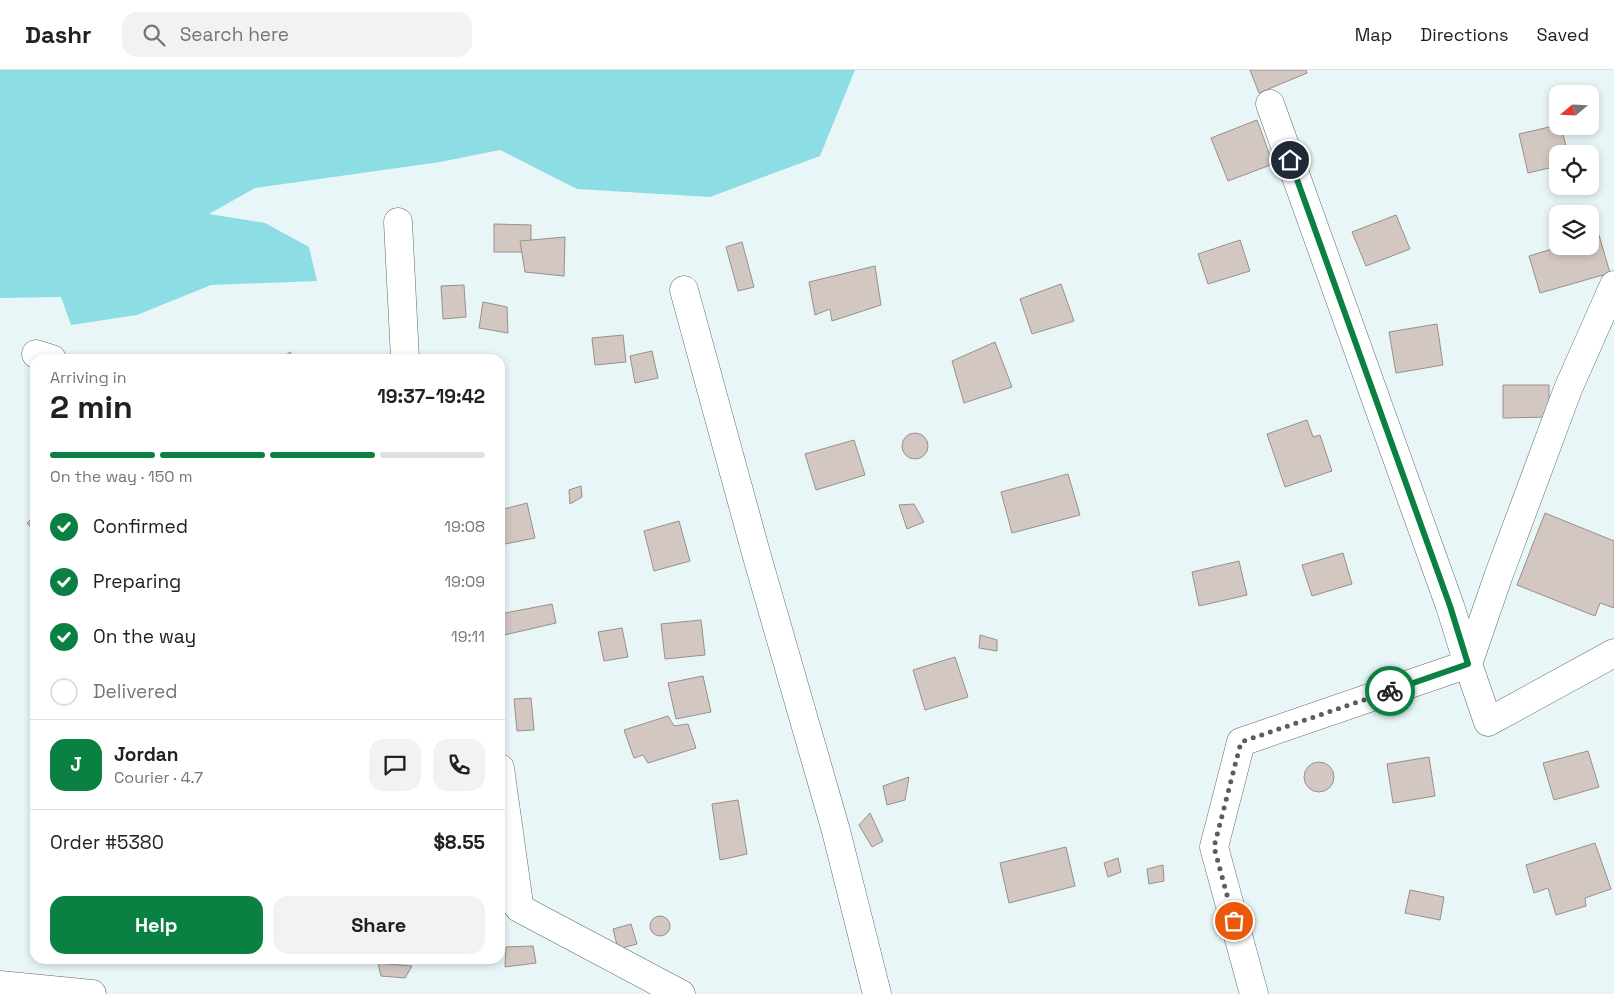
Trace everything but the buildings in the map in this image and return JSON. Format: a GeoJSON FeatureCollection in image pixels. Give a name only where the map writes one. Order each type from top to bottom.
{"type":"FeatureCollection","features":[{"type":"Feature","properties":{"kind":"street"},"geometry":{"type":"LineString","coordinates":[[1270,104],[1450,606],[1488,722],[1614,653]]}},
{"type":"Feature","properties":{"kind":"street"},"geometry":{"type":"LineString","coordinates":[[398,222],[405,354]]}},
{"type":"Feature","properties":{"kind":"street"},"geometry":{"type":"LineString","coordinates":[[1468,664],[1498,576],[1568,389],[1614,286]]}},
{"type":"Feature","properties":{"kind":"street"},"geometry":{"type":"LineString","coordinates":[[684,290],[756,553],[836,831],[877,994]]}},
{"type":"Feature","properties":{"kind":"street"},"geometry":{"type":"LineString","coordinates":[[1254,994],[1214,847],[1241,742],[1468,664]]}},
{"type":"Feature","properties":{"kind":"street"},"geometry":{"type":"LineString","coordinates":[[505,803],[520,908]]}},
{"type":"Feature","properties":{"kind":"street"},"geometry":{"type":"LineString","coordinates":[[505,887],[520,908],[681,994]]}},
{"type":"Feature","properties":{"kind":"street"},"geometry":{"type":"LineString","coordinates":[[0,985],[92,994]]}},
{"type":"Feature","properties":{"kind":"shaded area"},"geometry":{"type":"Polygon","coordinates":[[[0,70],[855,70],[820,156],[710,197],[577,189],[500,150],[440,162],[255,188],[209,214],[265,223],[309,247],[317,281],[211,285],[137,315],[71,325],[61,297],[0,298],[0,70]]]}},
{"type":"Feature","properties":{"kind":"way so far"},"geometry":{"type":"LineString","coordinates":[[1234,921],[1214,847],[1241,742],[1390,691]]}},
{"type":"Feature","properties":{"kind":"route"},"geometry":{"type":"LineString","coordinates":[[1290,160],[1450,606],[1468,664],[1390,691]]}}]}
